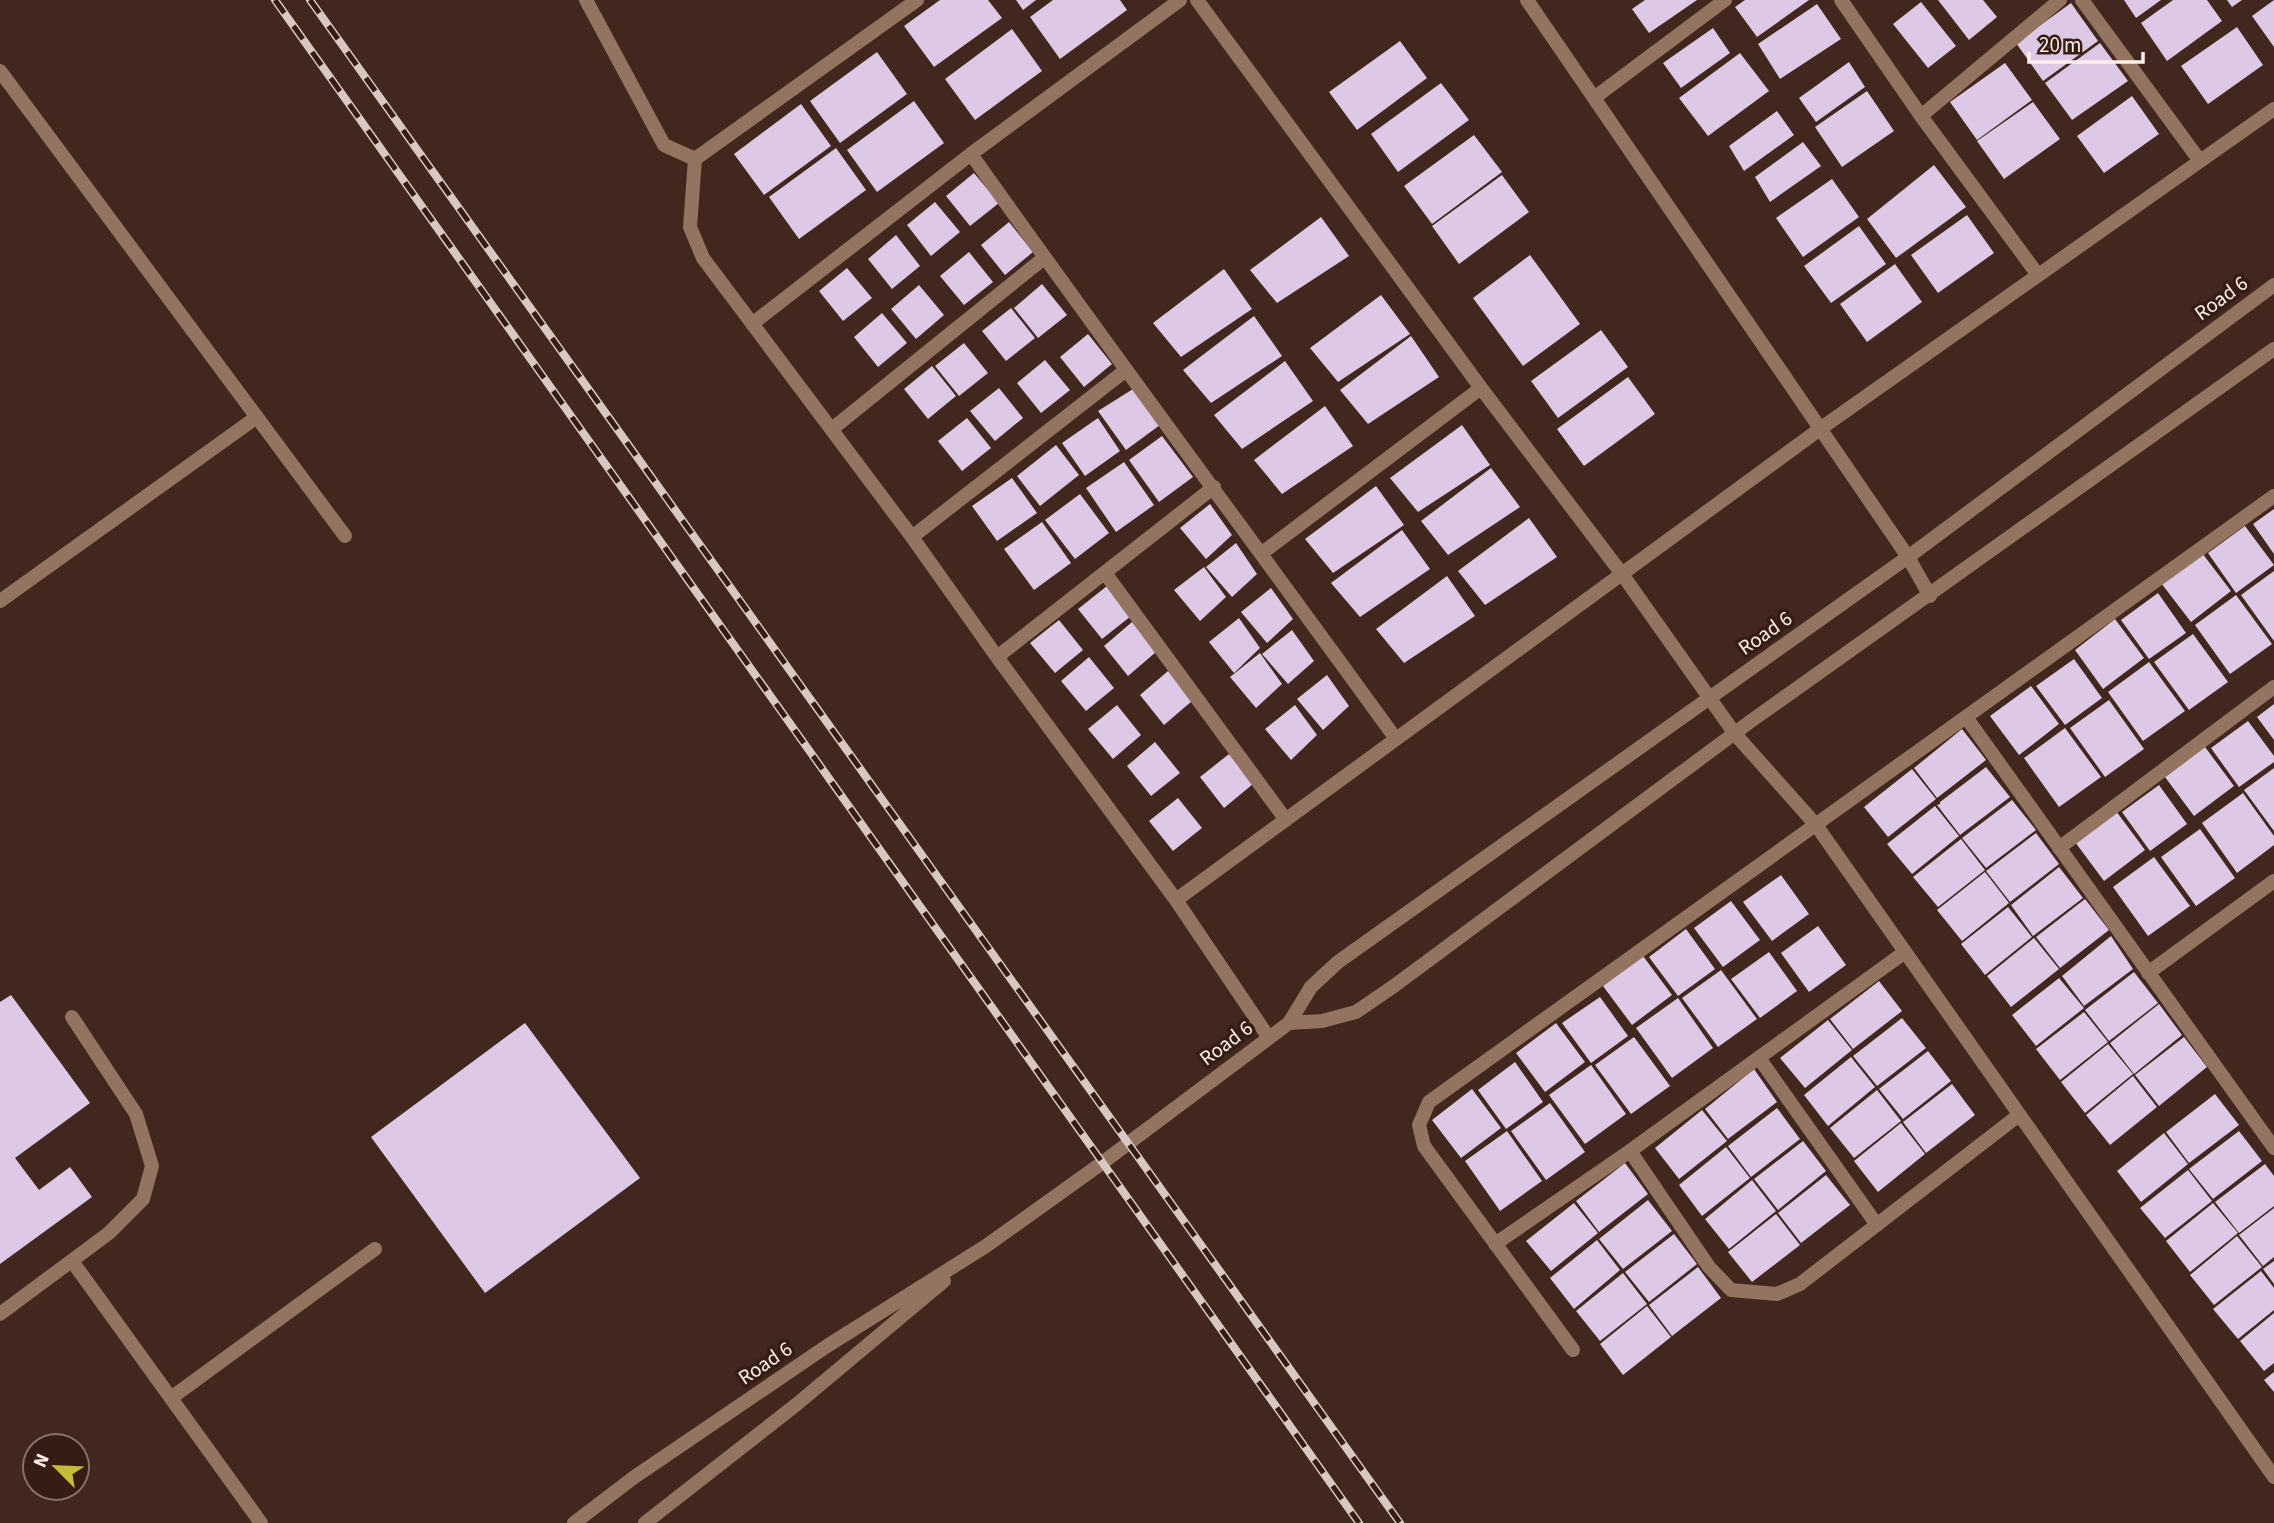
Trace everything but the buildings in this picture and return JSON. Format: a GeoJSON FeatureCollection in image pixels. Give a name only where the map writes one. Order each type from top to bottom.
{"type":"FeatureCollection","features":[{"type":"Feature","properties":{"kind":"street"},"geometry":{"type":"LineString","coordinates":[[586,0],[664,145],[695,159]]}},
{"type":"Feature","properties":{"kind":"street"},"geometry":{"type":"LineString","coordinates":[[695,159],[917,0]]}},
{"type":"Feature","properties":{"kind":"street"},"geometry":{"type":"LineString","coordinates":[[752,324],[971,154],[1180,0]]}},
{"type":"Feature","properties":{"kind":"street"},"geometry":{"type":"LineString","coordinates":[[1197,0],[1481,388],[1622,574],[1735,734],[1816,825],[2274,1477]]}},
{"type":"Feature","properties":{"kind":"street"},"geometry":{"type":"LineString","coordinates":[[1527,0],[1908,557],[1930,596]]}},
{"type":"Feature","properties":{"kind":"street"},"geometry":{"type":"LineString","coordinates":[[1594,98],[1725,0]]}},
{"type":"Feature","properties":{"kind":"street"},"geometry":{"type":"LineString","coordinates":[[1841,0],[2038,275]]}},
{"type":"Feature","properties":{"kind":"street"},"geometry":{"type":"LineString","coordinates":[[1922,116],[2060,0]]}},
{"type":"Feature","properties":{"kind":"street"},"geometry":{"type":"LineString","coordinates":[[2082,0],[2200,161]]}},
{"type":"Feature","properties":{"kind":"street"},"geometry":{"type":"LineString","coordinates":[[0,71],[345,536]]}},
{"type":"Feature","properties":{"kind":"street"},"geometry":{"type":"LineString","coordinates":[[1176,900],[1820,429],[2274,108]]}},
{"type":"Feature","properties":{"kind":"street"},"geometry":{"type":"LineString","coordinates":[[971,154],[1396,739]]}},
{"type":"Feature","properties":{"kind":"street"},"geometry":{"type":"LineString","coordinates":[[695,159],[690,227],[702,258],[912,537],[1176,900],[1269,1038]]}},
{"type":"Feature","properties":{"kind":"street"},"geometry":{"type":"LineString","coordinates":[[832,429],[1044,258]]}},
{"type":"Feature","properties":{"kind":"street","name":"Road 6"},"geometry":{"type":"LineString","coordinates":[[574,1523],[633,1478],[827,1346],[986,1246],[1102,1163],[1289,1023],[1311,987],[1338,962],[1908,557],[2274,285]]}},
{"type":"Feature","properties":{"kind":"street"},"geometry":{"type":"LineString","coordinates":[[1289,1023],[1321,1021],[1356,1012],[1735,734],[2274,349]]}},
{"type":"Feature","properties":{"kind":"street"},"geometry":{"type":"LineString","coordinates":[[912,537],[1126,370]]}},
{"type":"Feature","properties":{"kind":"street"},"geometry":{"type":"LineString","coordinates":[[1262,553],[1481,388]]}},
{"type":"Feature","properties":{"kind":"street"},"geometry":{"type":"LineString","coordinates":[[0,601],[257,417]]}},
{"type":"Feature","properties":{"kind":"street"},"geometry":{"type":"LineString","coordinates":[[997,657],[1214,487]]}},
{"type":"Feature","properties":{"kind":"street"},"geometry":{"type":"LineString","coordinates":[[1573,1350],[1424,1146],[1419,1125],[1429,1102],[2274,496]]}},
{"type":"Feature","properties":{"kind":"street"},"geometry":{"type":"LineString","coordinates":[[1105,573],[1286,820]]}},
{"type":"Feature","properties":{"kind":"street"},"geometry":{"type":"LineString","coordinates":[[2059,848],[2274,687]]}},
{"type":"Feature","properties":{"kind":"street"},"geometry":{"type":"LineString","coordinates":[[1966,717],[2274,1148]]}},
{"type":"Feature","properties":{"kind":"street"},"geometry":{"type":"LineString","coordinates":[[2148,973],[2274,881]]}},
{"type":"Feature","properties":{"kind":"street"},"geometry":{"type":"LineString","coordinates":[[1495,1244],[1629,1152],[1905,952]]}},
{"type":"Feature","properties":{"kind":"street"},"geometry":{"type":"LineString","coordinates":[[0,1314],[109,1233],[143,1199],[152,1167],[136,1114],[72,1017]]}},
{"type":"Feature","properties":{"kind":"street"},"geometry":{"type":"LineString","coordinates":[[1759,1058],[1877,1225]]}},
{"type":"Feature","properties":{"kind":"street"},"geometry":{"type":"LineString","coordinates":[[1629,1152],[1709,1267],[1731,1290],[1777,1294],[1800,1284],[2020,1115]]}},
{"type":"Feature","properties":{"kind":"street","name":"Road 6"},"geometry":{"type":"LineString","coordinates":[[645,1523],[797,1404],[986,1246]]}},
{"type":"Feature","properties":{"kind":"street"},"geometry":{"type":"LineString","coordinates":[[171,1398],[375,1249]]}},
{"type":"Feature","properties":{"kind":"street"},"geometry":{"type":"LineString","coordinates":[[72,1261],[261,1523]]}},
{"type":"Feature","properties":{"kind":"railway"},"geometry":{"type":"LineString","coordinates":[[275,0],[1359,1523]]}},
{"type":"Feature","properties":{"kind":"railway"},"geometry":{"type":"LineString","coordinates":[[310,0],[1400,1523]]}}]}
